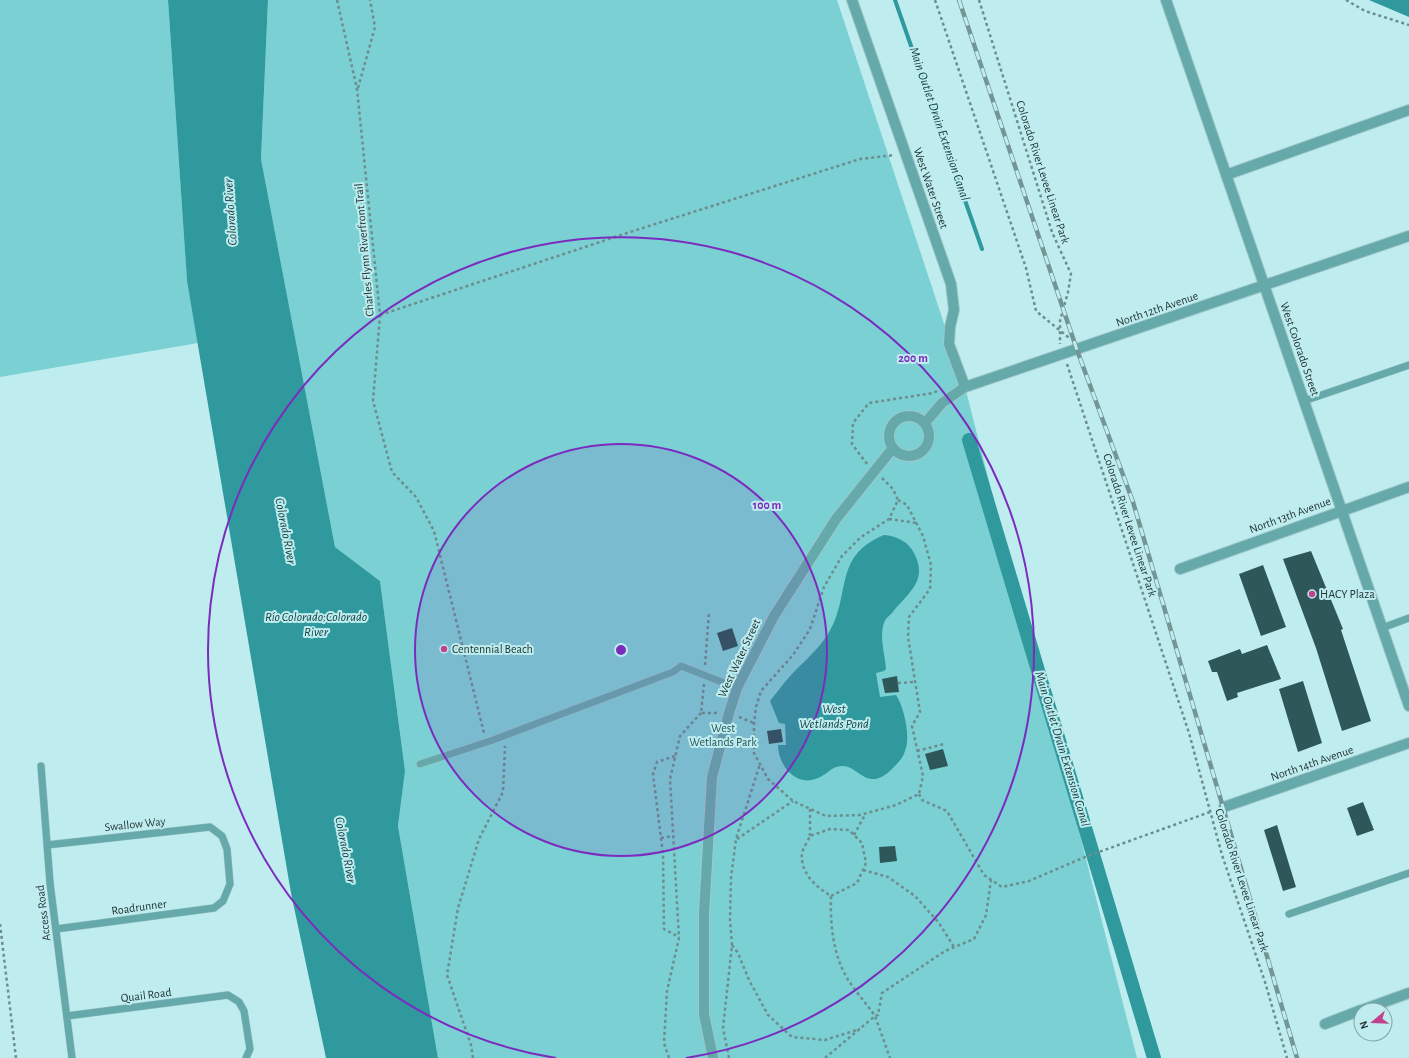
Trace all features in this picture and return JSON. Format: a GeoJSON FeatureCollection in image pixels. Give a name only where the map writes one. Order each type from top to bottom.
{"type":"FeatureCollection","features":[{"type":"Feature","properties":{"kind":"street","name":"West Water Street"},"geometry":{"type":"LineString","coordinates":[[852,0],[951,284],[954,310],[950,327],[949,344],[965,387]]}},
{"type":"Feature","properties":{"kind":"street","name":"West Colorado Street"},"geometry":{"type":"LineString","coordinates":[[1166,0],[1409,706]]}},
{"type":"Feature","properties":{"kind":"street"},"geometry":{"type":"LineString","coordinates":[[1226,175],[1409,110]]}},
{"type":"Feature","properties":{"kind":"street","name":"North 12th Avenue"},"geometry":{"type":"LineString","coordinates":[[925,423],[942,403],[965,387],[1409,236]]}},
{"type":"Feature","properties":{"kind":"street"},"geometry":{"type":"LineString","coordinates":[[913,416],[925,423],[930,436],[929,443],[921,454],[908,457],[897,453],[893,448],[889,435],[894,422],[900,418],[913,416]]}},
{"type":"Feature","properties":{"kind":"street","name":"West Water Street"},"geometry":{"type":"LineString","coordinates":[[713,1058],[704,1014],[704,913],[712,777],[737,688],[774,616],[836,519],[893,448]]}},
{"type":"Feature","properties":{"kind":"street","name":"North 13th Avenue"},"geometry":{"type":"LineString","coordinates":[[1180,569],[1409,487]]}},
{"type":"Feature","properties":{"kind":"street","name":"North 14th Avenue"},"geometry":{"type":"LineString","coordinates":[[1224,806],[1409,743]]}},
{"type":"Feature","properties":{"kind":"street"},"geometry":{"type":"LineString","coordinates":[[1384,1002],[1409,993]]}},
{"type":"Feature","properties":{"kind":"street"},"geometry":{"type":"LineString","coordinates":[[1324,1024],[1353,1013]]}},
{"type":"Feature","properties":{"kind":"lane"},"geometry":{"type":"LineString","coordinates":[[1304,401],[1409,365]]}},
{"type":"Feature","properties":{"kind":"lane"},"geometry":{"type":"LineString","coordinates":[[1382,628],[1409,618]]}},
{"type":"Feature","properties":{"kind":"lane"},"geometry":{"type":"LineString","coordinates":[[420,764],[505,736],[673,672],[681,666],[737,688]]}},
{"type":"Feature","properties":{"kind":"lane","name":"Access Road"},"geometry":{"type":"LineString","coordinates":[[41,766],[47,845],[72,1058]]}},
{"type":"Feature","properties":{"kind":"lane","name":"Swallow Way"},"geometry":{"type":"LineString","coordinates":[[47,845],[210,827],[222,836],[227,849],[230,884],[223,901]]}},
{"type":"Feature","properties":{"kind":"lane"},"geometry":{"type":"LineString","coordinates":[[1289,914],[1409,873]]}},
{"type":"Feature","properties":{"kind":"lane","name":"Roadrunner"},"geometry":{"type":"LineString","coordinates":[[56,929],[214,908],[223,901]]}},
{"type":"Feature","properties":{"kind":"lane","name":"Quail Road"},"geometry":{"type":"LineString","coordinates":[[67,1016],[228,995],[239,1002],[244,1011],[250,1049],[246,1058]]}},
{"type":"Feature","properties":{"kind":"path","name":"Charles Flynn Riverfront Trail"},"geometry":{"type":"LineString","coordinates":[[337,0],[358,89],[380,315],[373,401],[392,472],[416,497],[434,531],[487,742]]}},
{"type":"Feature","properties":{"kind":"path"},"geometry":{"type":"LineString","coordinates":[[358,89],[376,27],[370,0]]}},
{"type":"Feature","properties":{"kind":"path"},"geometry":{"type":"LineString","coordinates":[[935,0],[1026,268],[1036,311],[1068,337],[1068,353]]}},
{"type":"Feature","properties":{"kind":"path","name":"Colorado River Levee Linear Park"},"geometry":{"type":"LineString","coordinates":[[979,0],[1045,212],[1057,246],[1071,274],[1059,330],[1060,343],[1068,353],[1189,733],[1227,872],[1265,982],[1287,1058]]}},
{"type":"Feature","properties":{"kind":"path"},"geometry":{"type":"LineString","coordinates":[[1346,0],[1365,11],[1409,25]]}},
{"type":"Feature","properties":{"kind":"path"},"geometry":{"type":"LineString","coordinates":[[380,315],[627,233],[860,159],[905,154]]}},
{"type":"Feature","properties":{"kind":"path"},"geometry":{"type":"LineString","coordinates":[[1053,346],[1060,343]]}},
{"type":"Feature","properties":{"kind":"path"},"geometry":{"type":"LineString","coordinates":[[938,390],[933,393],[869,403],[853,424],[852,444],[867,464],[893,489],[898,500],[907,505],[924,536],[931,565],[930,589],[909,617],[908,636],[920,712],[912,726],[923,776],[919,794],[922,800],[947,811],[984,875],[1002,887],[1029,881],[1085,857],[1224,806]]}},
{"type":"Feature","properties":{"kind":"path"},"geometry":{"type":"LineString","coordinates":[[898,500],[889,519],[860,537],[842,556],[824,587],[810,629],[793,655],[761,691],[756,707],[754,723],[754,753],[768,779],[793,801],[826,816],[860,815],[896,805],[919,794]]}},
{"type":"Feature","properties":{"kind":"path"},"geometry":{"type":"LineString","coordinates":[[889,519],[917,523]]}},
{"type":"Feature","properties":{"kind":"path"},"geometry":{"type":"LineString","coordinates":[[898,683],[915,682]]}},
{"type":"Feature","properties":{"kind":"path"},"geometry":{"type":"LineString","coordinates":[[669,1058],[664,1043],[667,990],[679,938],[670,779],[680,736],[701,713]]}},
{"type":"Feature","properties":{"kind":"path"},"geometry":{"type":"LineString","coordinates":[[473,1058],[471,1045],[447,975],[458,908],[477,846],[503,792],[505,736]]}},
{"type":"Feature","properties":{"kind":"path"},"geometry":{"type":"LineString","coordinates":[[917,751],[944,744]]}},
{"type":"Feature","properties":{"kind":"path"},"geometry":{"type":"LineString","coordinates":[[675,756],[658,762],[653,774],[661,838],[664,929],[679,938]]}},
{"type":"Feature","properties":{"kind":"path"},"geometry":{"type":"LineString","coordinates":[[729,1058],[723,1028],[732,945],[730,920],[731,885],[736,839],[760,764]]}},
{"type":"Feature","properties":{"kind":"path"},"geometry":{"type":"LineString","coordinates":[[736,839],[793,801]]}},
{"type":"Feature","properties":{"kind":"path"},"geometry":{"type":"LineString","coordinates":[[810,809],[810,836],[802,853],[805,873],[819,889],[831,896]]}},
{"type":"Feature","properties":{"kind":"path"},"geometry":{"type":"LineString","coordinates":[[854,835],[866,813]]}},
{"type":"Feature","properties":{"kind":"path"},"geometry":{"type":"LineString","coordinates":[[810,836],[830,829],[849,830],[862,843],[866,863],[857,883],[831,896]]}},
{"type":"Feature","properties":{"kind":"path"},"geometry":{"type":"LineString","coordinates":[[661,838],[674,836]]}},
{"type":"Feature","properties":{"kind":"path"},"geometry":{"type":"LineString","coordinates":[[863,870],[888,877],[915,896],[939,923],[954,947]]}},
{"type":"Feature","properties":{"kind":"path"},"geometry":{"type":"LineString","coordinates":[[825,1058],[878,1015],[882,993],[945,951],[974,939],[986,915],[991,880]]}},
{"type":"Feature","properties":{"kind":"path"},"geometry":{"type":"LineString","coordinates":[[831,896],[830,915],[835,948],[847,978],[875,1016],[890,1058]]}},
{"type":"Feature","properties":{"kind":"path"},"geometry":{"type":"LineString","coordinates":[[0,924],[16,1058]]}},
{"type":"Feature","properties":{"kind":"path"},"geometry":{"type":"LineString","coordinates":[[732,945],[738,952],[749,980],[768,1015],[792,1037],[825,1040],[860,1029]]}},
{"type":"Feature","properties":{"kind":"green space"},"geometry":{"type":"Polygon","coordinates":[[[0,0],[168,0],[187,281],[198,343],[0,377],[0,0]]]}},
{"type":"Feature","properties":{"kind":"green space","name":"West Wetlands Park"},"geometry":{"type":"Polygon","coordinates":[[[268,0],[837,0],[965,387],[1137,1058],[438,1058],[398,826],[405,771],[380,581],[335,547],[261,159],[268,0]]]}},
{"type":"Feature","properties":{"kind":"water","name":"Río Colorado;Colorado River"},"geometry":{"type":"Polygon","coordinates":[[[168,0],[268,0],[261,159],[335,547],[380,581],[405,771],[398,826],[438,1058],[326,1058],[291,893],[187,281],[168,0]]]}},
{"type":"Feature","properties":{"kind":"water"},"geometry":{"type":"Polygon","coordinates":[[[1369,0],[1409,0],[1409,17],[1369,0]]]}},
{"type":"Feature","properties":{"kind":"water","name":"West Wetlands Pond"},"geometry":{"type":"Polygon","coordinates":[[[884,535],[897,538],[908,545],[914,553],[918,563],[919,572],[918,579],[910,593],[885,622],[882,640],[886,669],[876,673],[880,697],[896,695],[902,707],[907,730],[907,745],[905,751],[902,758],[893,768],[885,775],[875,779],[870,779],[846,766],[838,766],[818,778],[802,780],[790,773],[781,760],[778,745],[786,745],[785,724],[779,723],[770,701],[790,676],[824,641],[835,620],[850,566],[857,554],[868,544],[884,535]]]}},
{"type":"Feature","properties":{"kind":"building"},"geometry":{"type":"Polygon","coordinates":[[[1311,551],[1343,629],[1341,630],[1371,721],[1342,731],[1316,648],[1283,559],[1311,551]]]}},
{"type":"Feature","properties":{"kind":"building"},"geometry":{"type":"Polygon","coordinates":[[[1263,565],[1286,627],[1261,636],[1239,574],[1263,565]]]}},
{"type":"Feature","properties":{"kind":"building"},"geometry":{"type":"Polygon","coordinates":[[[732,628],[738,646],[723,651],[717,633],[732,628]]]}},
{"type":"Feature","properties":{"kind":"building"},"geometry":{"type":"Polygon","coordinates":[[[1267,645],[1281,679],[1237,693],[1238,697],[1227,701],[1217,672],[1212,672],[1208,661],[1240,649],[1242,654],[1267,645]]]}},
{"type":"Feature","properties":{"kind":"building"},"geometry":{"type":"Polygon","coordinates":[[[897,676],[899,692],[885,693],[882,679],[897,676]]]}},
{"type":"Feature","properties":{"kind":"building"},"geometry":{"type":"Polygon","coordinates":[[[1303,681],[1322,743],[1298,752],[1279,689],[1303,681]]]}},
{"type":"Feature","properties":{"kind":"building"},"geometry":{"type":"Polygon","coordinates":[[[781,729],[783,742],[769,744],[767,731],[781,729]]]}},
{"type":"Feature","properties":{"kind":"building"},"geometry":{"type":"Polygon","coordinates":[[[943,749],[948,766],[930,770],[925,754],[943,749]]]}},
{"type":"Feature","properties":{"kind":"building"},"geometry":{"type":"Polygon","coordinates":[[[1363,802],[1374,830],[1357,836],[1347,808],[1363,802]]]}},
{"type":"Feature","properties":{"kind":"building"},"geometry":{"type":"Polygon","coordinates":[[[1277,825],[1296,887],[1283,891],[1264,830],[1277,825]]]}},
{"type":"Feature","properties":{"kind":"building"},"geometry":{"type":"Polygon","coordinates":[[[895,846],[897,861],[880,863],[879,847],[895,846]]]}},
{"type":"Feature","properties":{"kind":"waterway","name":"Main Outlet Drain Extension Canal"},"geometry":{"type":"LineString","coordinates":[[895,0],[982,249]]}},
{"type":"Feature","properties":{"kind":"waterway","name":"Main Outlet Drain Extension Canal"},"geometry":{"type":"LineString","coordinates":[[969,440],[1154,1058]]}},
{"type":"Feature","properties":{"kind":"railway"},"geometry":{"type":"LineString","coordinates":[[959,0],[1077,350],[1133,502],[1297,1058]]}},
{"type":"Feature","properties":{"kind":"place","name":"HACY Plaza"},"geometry":{"type":"Point","coordinates":[1312,594]}},
{"type":"Feature","properties":{"kind":"place","name":"Centennial Beach"},"geometry":{"type":"Point","coordinates":[444,649]}},
{"type":"Feature","properties":{"kind":"water label","name":"Colorado River"},"geometry":{"type":"Point","coordinates":[231,212]}},
{"type":"Feature","properties":{"kind":"water label","name":"Colorado River"},"geometry":{"type":"Point","coordinates":[285,531]}},
{"type":"Feature","properties":{"kind":"water label","name":"Colorado River"},"geometry":{"type":"Point","coordinates":[345,850]}}]}
